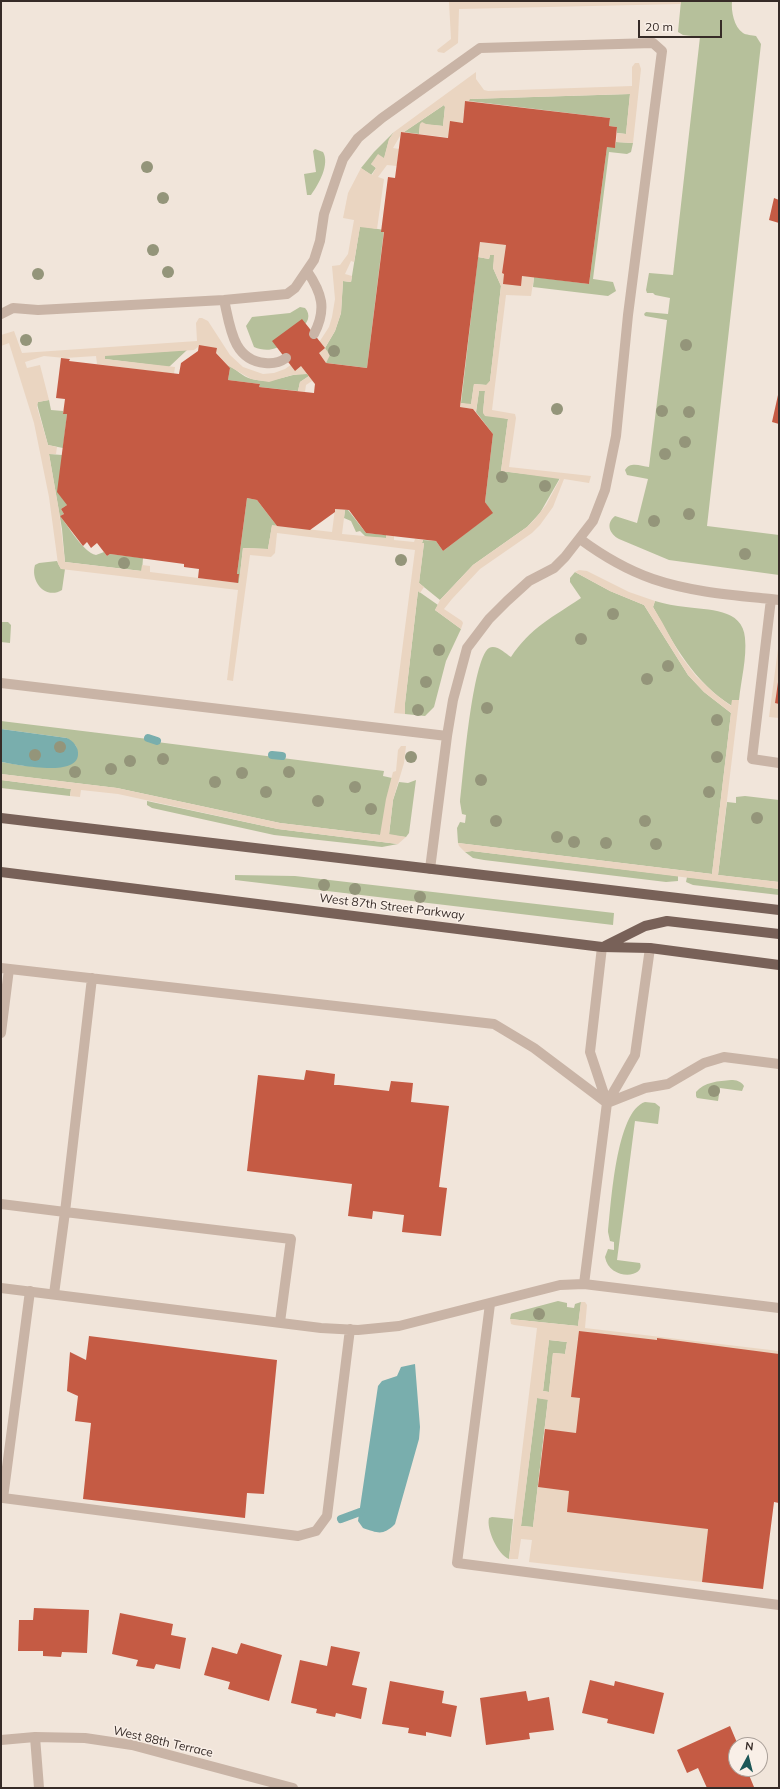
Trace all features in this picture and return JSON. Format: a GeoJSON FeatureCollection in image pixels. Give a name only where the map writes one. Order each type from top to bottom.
{"type":"FeatureCollection","features":[{"type":"Feature","properties":{"kind":"main road"},"geometry":{"type":"LineString","coordinates":[[1,818],[779,910]]}},
{"type":"Feature","properties":{"kind":"main road","name":"West 87th Street Parkway"},"geometry":{"type":"LineString","coordinates":[[1,872],[602,947],[650,948],[779,965]]}},
{"type":"Feature","properties":{"kind":"main road"},"geometry":{"type":"LineString","coordinates":[[602,947],[645,926],[667,921],[779,934]]}},
{"type":"Feature","properties":{"kind":"street"},"geometry":{"type":"LineString","coordinates":[[1,314],[13,308],[38,310],[224,300],[287,294],[295,288],[314,260],[320,241],[324,214],[343,159],[358,138],[382,118],[480,48],[653,43],[662,51],[628,315],[616,436],[606,490],[593,521],[580,539],[554,568],[530,582],[507,601],[475,635],[467,648],[447,736],[430,869]]}},
{"type":"Feature","properties":{"kind":"street"},"geometry":{"type":"LineString","coordinates":[[307,270],[321,298],[322,314],[314,334]]}},
{"type":"Feature","properties":{"kind":"street"},"geometry":{"type":"LineString","coordinates":[[224,300],[234,340],[240,352],[260,363],[272,364],[281,362],[286,358]]}},
{"type":"Feature","properties":{"kind":"street"},"geometry":{"type":"LineString","coordinates":[[580,539],[623,567],[653,579],[693,589],[775,599],[752,759],[779,762]]}},
{"type":"Feature","properties":{"kind":"street"},"geometry":{"type":"LineString","coordinates":[[1,683],[447,736]]}},
{"type":"Feature","properties":{"kind":"street"},"geometry":{"type":"LineString","coordinates":[[602,947],[590,1052],[607,1103]]}},
{"type":"Feature","properties":{"kind":"street"},"geometry":{"type":"LineString","coordinates":[[584,1284],[607,1103],[635,1055],[650,948]]}},
{"type":"Feature","properties":{"kind":"street"},"geometry":{"type":"LineString","coordinates":[[1,1033],[5,969],[494,1024],[534,1048],[607,1103]]}},
{"type":"Feature","properties":{"kind":"street"},"geometry":{"type":"LineString","coordinates":[[54,1294],[92,978]]}},
{"type":"Feature","properties":{"kind":"street"},"geometry":{"type":"LineString","coordinates":[[607,1103],[646,1088],[668,1084],[704,1063],[724,1057],[779,1064]]}},
{"type":"Feature","properties":{"kind":"street"},"geometry":{"type":"LineString","coordinates":[[1,1204],[291,1240],[280,1322]]}},
{"type":"Feature","properties":{"kind":"street"},"geometry":{"type":"LineString","coordinates":[[1,1288],[280,1322],[350,1329],[399,1326],[560,1285],[584,1284],[779,1308]]}},
{"type":"Feature","properties":{"kind":"street"},"geometry":{"type":"LineString","coordinates":[[30,1291],[3,1498],[298,1536],[316,1531],[327,1516],[350,1329]]}},
{"type":"Feature","properties":{"kind":"street"},"geometry":{"type":"LineString","coordinates":[[490,1304],[457,1563],[779,1605]]}},
{"type":"Feature","properties":{"kind":"street"},"geometry":{"type":"LineString","coordinates":[[35,1737],[39,1788]]}},
{"type":"Feature","properties":{"kind":"street","name":"West 88th Terrace"},"geometry":{"type":"LineString","coordinates":[[1,1740],[35,1737],[86,1738],[132,1745],[293,1788]]}},
{"type":"Feature","properties":{"kind":"green space"},"geometry":{"type":"Polygon","coordinates":[[[681,1],[732,1],[732,9],[737,27],[744,34],[756,36],[761,44],[707,526],[779,535],[779,575],[669,560],[619,539],[611,532],[609,525],[615,516],[637,523],[648,479],[627,475],[625,470],[627,467],[633,465],[649,467],[667,320],[645,316],[644,314],[646,312],[668,314],[670,298],[655,295],[653,293],[647,293],[646,290],[649,273],[673,275],[700,37],[683,35],[678,32],[681,1]]]}},
{"type":"Feature","properties":{"kind":"green space"},"geometry":{"type":"Polygon","coordinates":[[[630,94],[626,134],[617,133],[617,127],[609,126],[610,118],[469,101],[469,99],[630,94]]]}},
{"type":"Feature","properties":{"kind":"green space"},"geometry":{"type":"Polygon","coordinates":[[[444,105],[443,126],[420,124],[419,134],[404,132],[444,105]]]}},
{"type":"Feature","properties":{"kind":"green space"},"geometry":{"type":"Polygon","coordinates":[[[394,132],[389,140],[384,159],[371,164],[376,168],[371,175],[361,168],[374,152],[394,132]]]}},
{"type":"Feature","properties":{"kind":"green space"},"geometry":{"type":"Polygon","coordinates":[[[616,142],[633,143],[631,152],[627,154],[609,152],[593,279],[613,282],[616,291],[608,296],[533,287],[534,277],[589,284],[607,147],[615,147],[616,142]]]}},
{"type":"Feature","properties":{"kind":"green space"},"geometry":{"type":"Polygon","coordinates":[[[315,149],[323,152],[325,157],[323,174],[311,195],[307,195],[304,174],[316,172],[313,151],[315,149]]]}},
{"type":"Feature","properties":{"kind":"green space"},"geometry":{"type":"Polygon","coordinates":[[[360,226],[384,230],[367,368],[326,363],[325,348],[335,331],[341,313],[343,281],[351,282],[360,226]]]}},
{"type":"Feature","properties":{"kind":"green space"},"geometry":{"type":"Polygon","coordinates":[[[490,255],[495,255],[493,268],[501,286],[490,381],[487,385],[474,384],[471,405],[461,403],[478,257],[489,259],[490,255]]]}},
{"type":"Feature","properties":{"kind":"green space"},"geometry":{"type":"Polygon","coordinates":[[[300,307],[307,310],[308,319],[303,327],[294,336],[284,344],[271,350],[254,347],[246,326],[252,317],[290,313],[300,307]]]}},
{"type":"Feature","properties":{"kind":"green space"},"geometry":{"type":"Polygon","coordinates":[[[187,350],[169,367],[105,359],[105,355],[187,350]]]}},
{"type":"Feature","properties":{"kind":"green space"},"geometry":{"type":"Polygon","coordinates":[[[227,365],[248,378],[267,381],[299,374],[307,374],[309,376],[300,382],[298,391],[259,387],[260,384],[228,380],[230,368],[227,365]]]}},
{"type":"Feature","properties":{"kind":"green space"},"geometry":{"type":"Polygon","coordinates":[[[479,391],[485,391],[483,413],[508,419],[501,471],[560,478],[540,513],[527,527],[473,565],[440,600],[419,583],[424,543],[422,543],[423,540],[436,541],[443,551],[492,513],[485,502],[493,434],[476,412],[479,391]]]}},
{"type":"Feature","properties":{"kind":"green space"},"geometry":{"type":"Polygon","coordinates":[[[49,400],[51,410],[63,411],[63,414],[67,414],[63,448],[48,445],[37,404],[38,402],[49,400]]]}},
{"type":"Feature","properties":{"kind":"green space"},"geometry":{"type":"Polygon","coordinates":[[[49,454],[62,455],[67,505],[61,509],[64,514],[60,516],[76,538],[86,549],[96,555],[104,552],[107,556],[110,554],[143,558],[142,571],[65,562],[62,529],[49,454]]]}},
{"type":"Feature","properties":{"kind":"green space"},"geometry":{"type":"Polygon","coordinates":[[[247,498],[257,500],[277,526],[272,526],[268,549],[243,548],[239,583],[236,582],[247,498]]]}},
{"type":"Feature","properties":{"kind":"green space"},"geometry":{"type":"Polygon","coordinates":[[[345,510],[348,510],[366,533],[386,535],[386,538],[366,537],[360,531],[356,532],[351,521],[344,518],[345,510]]]}},
{"type":"Feature","properties":{"kind":"green space"},"geometry":{"type":"Polygon","coordinates":[[[57,561],[61,569],[65,569],[62,590],[50,593],[41,588],[37,583],[34,571],[35,565],[39,563],[57,561]]]}},
{"type":"Feature","properties":{"kind":"green space"},"geometry":{"type":"Polygon","coordinates":[[[575,572],[610,591],[644,605],[688,675],[704,692],[731,713],[712,874],[458,843],[457,828],[460,822],[465,823],[466,815],[462,814],[460,802],[469,720],[473,695],[483,657],[489,648],[495,647],[511,657],[518,647],[534,631],[581,598],[570,582],[570,578],[575,572]]]}},
{"type":"Feature","properties":{"kind":"green space"},"geometry":{"type":"Polygon","coordinates":[[[418,591],[438,605],[435,610],[461,629],[446,661],[434,707],[425,716],[405,714],[418,591]]]}},
{"type":"Feature","properties":{"kind":"green space"},"geometry":{"type":"Polygon","coordinates":[[[655,601],[723,612],[738,621],[743,628],[745,638],[744,669],[739,700],[732,700],[732,706],[707,686],[686,662],[653,607],[655,601]]]}},
{"type":"Feature","properties":{"kind":"green space"},"geometry":{"type":"Polygon","coordinates":[[[1,622],[8,622],[11,625],[10,643],[1,642],[1,622]]]}},
{"type":"Feature","properties":{"kind":"green space"},"geometry":{"type":"Polygon","coordinates":[[[1,721],[384,771],[383,776],[392,778],[382,832],[380,835],[280,823],[117,788],[1,774],[1,762],[25,766],[78,755],[76,746],[67,738],[1,729],[1,721]]]}},
{"type":"Feature","properties":{"kind":"green space"},"geometry":{"type":"Polygon","coordinates":[[[1,780],[71,789],[70,796],[1,788],[1,780]]]}},
{"type":"Feature","properties":{"kind":"green space"},"geometry":{"type":"Polygon","coordinates":[[[416,780],[409,833],[406,837],[389,835],[393,800],[399,782],[408,783],[416,780]]]}},
{"type":"Feature","properties":{"kind":"green space"},"geometry":{"type":"Polygon","coordinates":[[[745,796],[779,800],[779,882],[718,875],[727,802],[736,803],[736,797],[745,796]]]}},
{"type":"Feature","properties":{"kind":"green space"},"geometry":{"type":"Polygon","coordinates":[[[147,801],[278,829],[398,844],[382,847],[274,835],[152,808],[147,805],[147,801]]]}},
{"type":"Feature","properties":{"kind":"green space"},"geometry":{"type":"Polygon","coordinates":[[[472,851],[678,876],[678,881],[666,882],[484,860],[473,858],[465,852],[472,851]]]}},
{"type":"Feature","properties":{"kind":"green space"},"geometry":{"type":"Polygon","coordinates":[[[235,875],[295,876],[614,913],[613,925],[235,880],[235,875]]]}},
{"type":"Feature","properties":{"kind":"green space"},"geometry":{"type":"Polygon","coordinates":[[[687,877],[779,889],[779,895],[693,885],[686,882],[687,877]]]}},
{"type":"Feature","properties":{"kind":"green space"},"geometry":{"type":"Polygon","coordinates":[[[731,1080],[738,1081],[743,1084],[744,1086],[742,1091],[720,1088],[718,1101],[697,1098],[696,1096],[696,1092],[707,1084],[731,1080]]]}},
{"type":"Feature","properties":{"kind":"green space"},"geometry":{"type":"Polygon","coordinates":[[[645,1102],[655,1103],[660,1107],[658,1124],[635,1121],[617,1260],[640,1263],[640,1268],[638,1272],[626,1275],[613,1270],[608,1265],[605,1257],[608,1249],[614,1250],[614,1242],[610,1241],[608,1232],[613,1181],[621,1140],[627,1122],[635,1109],[645,1102]]]}},
{"type":"Feature","properties":{"kind":"green space"},"geometry":{"type":"Polygon","coordinates":[[[558,1301],[567,1303],[567,1307],[574,1308],[575,1304],[581,1302],[578,1326],[510,1319],[511,1314],[513,1313],[558,1301]]]}},
{"type":"Feature","properties":{"kind":"green space"},"geometry":{"type":"Polygon","coordinates":[[[549,1340],[567,1342],[565,1354],[553,1353],[549,1392],[543,1391],[549,1340]]]}},
{"type":"Feature","properties":{"kind":"green space"},"geometry":{"type":"Polygon","coordinates":[[[537,1398],[548,1399],[533,1527],[521,1526],[537,1398]]]}},
{"type":"Feature","properties":{"kind":"green space"},"geometry":{"type":"Polygon","coordinates":[[[489,1518],[513,1519],[509,1559],[505,1557],[497,1547],[491,1535],[489,1518]]]}},
{"type":"Feature","properties":{"kind":"shaded area"},"geometry":{"type":"Polygon","coordinates":[[[681,1],[681,4],[459,9],[458,43],[444,53],[438,52],[437,50],[451,39],[449,2],[681,1]]]}},
{"type":"Feature","properties":{"kind":"shaded area"},"geometry":{"type":"Polygon","coordinates":[[[635,63],[639,63],[641,69],[633,143],[616,142],[617,133],[626,134],[630,94],[470,99],[469,101],[465,101],[461,139],[419,134],[420,124],[422,122],[426,124],[443,126],[444,105],[404,132],[401,132],[393,148],[399,149],[397,166],[387,165],[378,177],[384,179],[377,229],[360,227],[354,262],[351,261],[345,274],[352,276],[351,282],[343,281],[341,313],[335,331],[325,348],[330,355],[326,363],[367,368],[314,393],[315,384],[312,381],[306,385],[305,392],[298,391],[300,382],[309,376],[307,374],[292,375],[269,382],[251,379],[227,365],[217,353],[198,351],[198,347],[194,350],[105,356],[105,359],[175,367],[174,374],[97,364],[96,356],[65,358],[44,356],[25,362],[27,368],[40,365],[49,400],[38,402],[37,407],[48,445],[57,447],[56,454],[49,454],[59,511],[65,562],[141,571],[142,565],[150,566],[150,572],[239,583],[243,548],[268,549],[272,525],[332,532],[335,509],[345,510],[342,534],[386,538],[386,535],[394,536],[394,540],[414,542],[415,539],[423,540],[422,543],[424,543],[419,583],[424,587],[420,593],[418,591],[405,714],[394,713],[415,550],[277,533],[275,553],[271,557],[250,555],[233,681],[227,680],[238,590],[61,569],[58,564],[49,497],[34,423],[9,343],[1,346],[1,335],[14,331],[22,353],[197,341],[196,323],[199,318],[202,318],[208,321],[230,355],[243,367],[263,374],[274,373],[285,369],[316,347],[329,327],[335,299],[332,266],[340,265],[348,254],[354,220],[343,218],[348,193],[361,168],[372,175],[376,168],[371,164],[378,154],[384,158],[389,139],[394,132],[476,72],[476,79],[484,90],[488,91],[632,86],[632,67],[635,63]]]}},
{"type":"Feature","properties":{"kind":"shaded area"},"geometry":{"type":"Polygon","coordinates":[[[480,242],[506,245],[502,273],[534,277],[531,296],[506,295],[492,410],[515,414],[516,418],[509,467],[591,476],[589,483],[564,479],[553,507],[540,525],[532,533],[480,569],[452,599],[444,609],[462,621],[463,623],[461,629],[435,610],[440,600],[473,565],[527,527],[534,520],[546,505],[560,479],[501,471],[508,419],[485,416],[483,413],[485,391],[479,391],[476,412],[473,409],[460,407],[461,403],[471,404],[474,384],[486,385],[490,381],[501,286],[493,268],[494,255],[490,255],[489,259],[478,257],[480,242]]]}},
{"type":"Feature","properties":{"kind":"shaded area"},"geometry":{"type":"Polygon","coordinates":[[[579,570],[587,571],[629,592],[655,601],[653,607],[680,655],[696,676],[731,706],[732,700],[739,700],[718,875],[779,882],[779,889],[472,851],[465,852],[459,846],[458,843],[712,874],[731,713],[704,692],[688,675],[644,605],[610,591],[575,572],[579,570]]]}},
{"type":"Feature","properties":{"kind":"shaded area"},"geometry":{"type":"Polygon","coordinates":[[[779,641],[779,674],[776,697],[779,698],[779,718],[769,717],[779,641]]]}},
{"type":"Feature","properties":{"kind":"shaded area"},"geometry":{"type":"Polygon","coordinates":[[[401,746],[406,746],[404,763],[393,800],[389,834],[406,837],[398,844],[278,829],[118,794],[81,790],[80,797],[70,796],[71,789],[1,780],[1,774],[117,788],[280,823],[380,835],[386,799],[393,772],[396,771],[398,750],[401,746]]]}},
{"type":"Feature","properties":{"kind":"shaded area"},"geometry":{"type":"Polygon","coordinates":[[[581,1302],[585,1302],[587,1305],[585,1328],[779,1351],[779,1363],[708,1529],[702,1582],[529,1562],[532,1540],[521,1539],[518,1559],[509,1559],[537,1328],[511,1324],[510,1319],[578,1326],[581,1302]],[[549,1340],[543,1391],[549,1392],[553,1353],[565,1354],[567,1342],[549,1340]],[[537,1398],[521,1526],[533,1527],[548,1400],[537,1398]]]}},
{"type":"Feature","properties":{"kind":"water"},"geometry":{"type":"Polygon","coordinates":[[[1,729],[67,738],[78,749],[78,755],[75,762],[67,766],[56,768],[31,767],[1,762],[1,729]]]}},
{"type":"Feature","properties":{"kind":"water"},"geometry":{"type":"Polygon","coordinates":[[[415,1364],[420,1427],[419,1439],[395,1524],[384,1532],[373,1531],[363,1528],[358,1521],[378,1386],[382,1381],[397,1376],[401,1367],[415,1364]]]}},
{"type":"Feature","properties":{"kind":"building"},"geometry":{"type":"Polygon","coordinates":[[[465,101],[610,118],[609,126],[617,127],[615,148],[607,147],[589,284],[522,276],[521,286],[503,284],[504,274],[502,273],[506,245],[480,242],[460,407],[473,409],[493,434],[485,502],[493,513],[443,551],[436,541],[366,533],[349,510],[335,509],[335,512],[310,530],[277,526],[257,500],[247,498],[237,574],[239,574],[238,583],[198,578],[199,569],[184,567],[184,564],[110,554],[107,556],[97,543],[91,548],[87,542],[83,546],[60,516],[64,514],[61,509],[67,505],[57,492],[67,414],[63,414],[65,399],[56,398],[61,358],[70,359],[69,361],[179,374],[181,363],[198,351],[199,345],[217,348],[216,353],[230,368],[228,380],[260,384],[259,387],[314,393],[315,384],[301,366],[295,371],[272,341],[302,319],[325,348],[319,353],[326,363],[367,368],[384,232],[381,232],[388,177],[395,178],[401,132],[448,138],[450,121],[463,123],[465,101]]]}},
{"type":"Feature","properties":{"kind":"building"},"geometry":{"type":"Polygon","coordinates":[[[774,198],[779,200],[779,223],[769,220],[774,198]]]}},
{"type":"Feature","properties":{"kind":"building"},"geometry":{"type":"Polygon","coordinates":[[[779,395],[779,424],[772,422],[779,395]]]}},
{"type":"Feature","properties":{"kind":"building"},"geometry":{"type":"Polygon","coordinates":[[[779,682],[779,704],[775,703],[779,682]]]}},
{"type":"Feature","properties":{"kind":"building"},"geometry":{"type":"Polygon","coordinates":[[[306,1070],[335,1074],[334,1085],[389,1091],[391,1081],[413,1083],[411,1102],[449,1106],[439,1187],[447,1188],[441,1236],[402,1232],[404,1215],[373,1211],[372,1219],[348,1216],[352,1184],[247,1171],[258,1075],[304,1080],[306,1070]]]}},
{"type":"Feature","properties":{"kind":"building"},"geometry":{"type":"Polygon","coordinates":[[[579,1331],[657,1340],[657,1338],[779,1354],[779,1503],[774,1502],[763,1589],[702,1582],[708,1529],[567,1512],[569,1491],[538,1487],[545,1429],[576,1433],[580,1398],[571,1397],[579,1331]]]}},
{"type":"Feature","properties":{"kind":"building"},"geometry":{"type":"Polygon","coordinates":[[[89,1336],[277,1360],[264,1494],[247,1493],[245,1518],[83,1499],[91,1423],[75,1421],[78,1396],[67,1391],[70,1352],[86,1360],[89,1336]]]}},
{"type":"Feature","properties":{"kind":"building"},"geometry":{"type":"Polygon","coordinates":[[[34,1608],[89,1610],[87,1653],[62,1652],[61,1657],[43,1656],[43,1651],[18,1651],[19,1620],[33,1620],[34,1608]]]}},
{"type":"Feature","properties":{"kind":"building"},"geometry":{"type":"Polygon","coordinates":[[[120,1613],[173,1624],[171,1635],[186,1638],[180,1669],[156,1664],[154,1669],[136,1666],[138,1660],[112,1654],[120,1613]]]}},
{"type":"Feature","properties":{"kind":"building"},"geometry":{"type":"Polygon","coordinates":[[[241,1643],[282,1655],[269,1701],[228,1689],[230,1682],[204,1675],[212,1647],[237,1654],[241,1643]]]}},
{"type":"Feature","properties":{"kind":"building"},"geometry":{"type":"Polygon","coordinates":[[[331,1646],[360,1652],[352,1685],[367,1688],[361,1719],[336,1713],[335,1717],[316,1713],[317,1709],[291,1703],[300,1660],[327,1666],[331,1646]]]}},
{"type":"Feature","properties":{"kind":"building"},"geometry":{"type":"Polygon","coordinates":[[[590,1680],[614,1686],[615,1681],[664,1693],[654,1734],[607,1723],[608,1719],[582,1713],[590,1680]]]}},
{"type":"Feature","properties":{"kind":"building"},"geometry":{"type":"Polygon","coordinates":[[[390,1681],[444,1691],[442,1703],[457,1706],[451,1737],[426,1732],[426,1736],[408,1733],[409,1728],[382,1724],[390,1681]]]}},
{"type":"Feature","properties":{"kind":"building"},"geometry":{"type":"Polygon","coordinates":[[[526,1691],[528,1701],[549,1697],[554,1730],[529,1733],[530,1739],[486,1745],[480,1698],[526,1691]]]}},
{"type":"Feature","properties":{"kind":"building"},"geometry":{"type":"Polygon","coordinates":[[[730,1726],[735,1737],[728,1737],[728,1777],[750,1777],[754,1787],[707,1788],[698,1768],[687,1773],[677,1750],[730,1726]]]}},
{"type":"Feature","properties":{"kind":"waterway"},"geometry":{"type":"LineString","coordinates":[[148,738],[157,741]]}},
{"type":"Feature","properties":{"kind":"waterway"},"geometry":{"type":"LineString","coordinates":[[272,755],[282,756]]}},
{"type":"Feature","properties":{"kind":"waterway"},"geometry":{"type":"LineString","coordinates":[[341,1519],[360,1512]]}}]}
